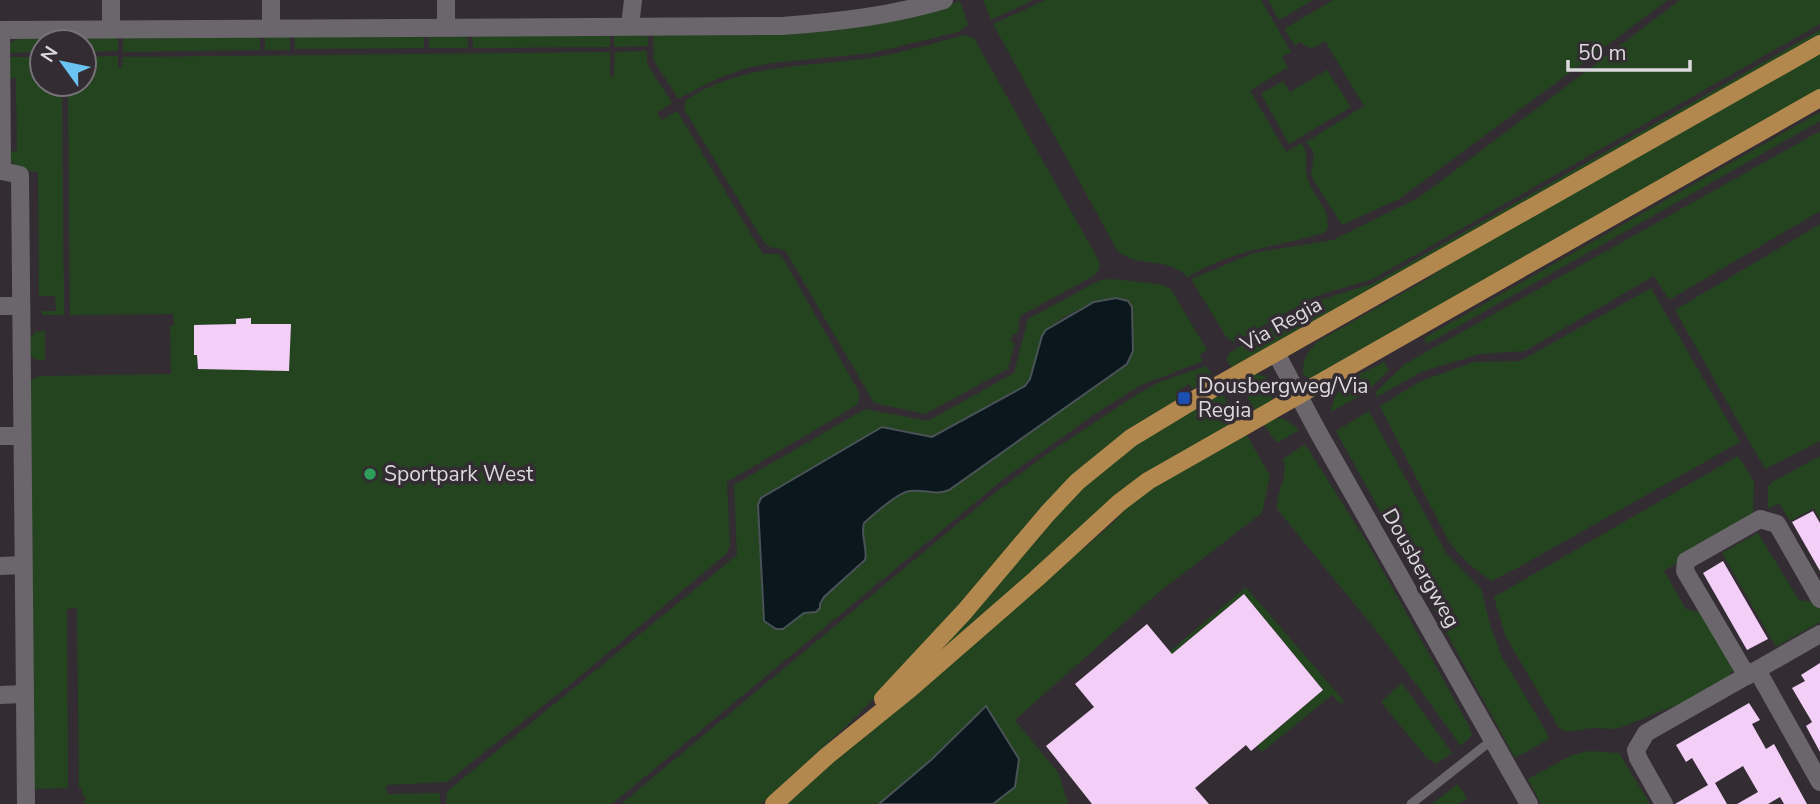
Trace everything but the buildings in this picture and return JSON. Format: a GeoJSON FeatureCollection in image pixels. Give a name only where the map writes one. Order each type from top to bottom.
{"type":"FeatureCollection","features":[{"type":"Feature","properties":{"kind":"main road","name":"Via Regia"},"geometry":{"type":"LineString","coordinates":[[843,743],[965,611],[1047,514],[1097,465],[1131,438],[1167,414],[1820,44]]}},
{"type":"Feature","properties":{"kind":"main road","name":"Via Regia"},"geometry":{"type":"LineString","coordinates":[[774,804],[1036,579],[1119,503],[1178,462],[1820,98]]}},
{"type":"Feature","properties":{"kind":"street"},"geometry":{"type":"LineString","coordinates":[[111,0],[111,29]]}},
{"type":"Feature","properties":{"kind":"street"},"geometry":{"type":"LineString","coordinates":[[271,0],[271,27]]}},
{"type":"Feature","properties":{"kind":"street"},"geometry":{"type":"LineString","coordinates":[[446,0],[446,26]]}},
{"type":"Feature","properties":{"kind":"street"},"geometry":{"type":"LineString","coordinates":[[630,26],[633,0]]}},
{"type":"Feature","properties":{"kind":"street"},"geometry":{"type":"LineString","coordinates":[[26,804],[20,175],[1,171],[0,30],[782,26],[849,21],[908,11],[944,0]]}},
{"type":"Feature","properties":{"kind":"street"},"geometry":{"type":"LineString","coordinates":[[0,306],[21,306]]}},
{"type":"Feature","properties":{"kind":"street","name":"Dousbergweg"},"geometry":{"type":"LineString","coordinates":[[1276,353],[1529,804]]}},
{"type":"Feature","properties":{"kind":"street"},"geometry":{"type":"LineString","coordinates":[[0,436],[22,436]]}},
{"type":"Feature","properties":{"kind":"street"},"geometry":{"type":"LineString","coordinates":[[1820,599],[1777,524],[1770,520],[1760,519],[1686,561],[1685,571],[1820,782]]}},
{"type":"Feature","properties":{"kind":"street"},"geometry":{"type":"LineString","coordinates":[[0,566],[23,565]]}},
{"type":"Feature","properties":{"kind":"street"},"geometry":{"type":"LineString","coordinates":[[1664,804],[1638,758],[1636,750],[1646,733],[1820,634]]}},
{"type":"Feature","properties":{"kind":"street"},"geometry":{"type":"LineString","coordinates":[[0,695],[23,694]]}},
{"type":"Feature","properties":{"kind":"lane"},"geometry":{"type":"LineString","coordinates":[[1411,804],[1492,740]]}},
{"type":"Feature","properties":{"kind":"green space"},"geometry":{"type":"Polygon","coordinates":[[[983,0],[1033,0],[991,20],[983,0]]]}},
{"type":"Feature","properties":{"kind":"green space"},"geometry":{"type":"Polygon","coordinates":[[[1046,0],[1261,0],[1291,52],[1282,57],[1288,67],[1250,91],[1286,152],[1302,143],[1306,152],[1309,183],[1327,217],[1326,232],[1240,254],[1188,277],[1169,266],[1133,259],[1117,250],[993,24],[1046,0]]]}},
{"type":"Feature","properties":{"kind":"green space"},"geometry":{"type":"Polygon","coordinates":[[[1268,0],[1313,0],[1279,20],[1268,0]]]}},
{"type":"Feature","properties":{"kind":"green space"},"geometry":{"type":"Polygon","coordinates":[[[1333,0],[1668,0],[1399,199],[1342,225],[1311,176],[1314,152],[1306,142],[1364,106],[1325,41],[1311,49],[1300,42],[1295,46],[1284,29],[1333,0]]]}},
{"type":"Feature","properties":{"kind":"green space"},"geometry":{"type":"Polygon","coordinates":[[[1680,0],[1820,0],[1820,24],[1373,279],[1316,296],[1234,342],[1227,338],[1191,279],[1254,253],[1333,240],[1420,197],[1680,0]]]}},
{"type":"Feature","properties":{"kind":"green space"},"geometry":{"type":"Polygon","coordinates":[[[960,1],[968,25],[958,32],[872,53],[747,68],[719,78],[680,98],[654,61],[653,32],[928,11],[960,1]]]}},
{"type":"Feature","properties":{"kind":"green space"},"geometry":{"type":"Polygon","coordinates":[[[1820,30],[1820,38],[1233,371],[1227,360],[1229,353],[1314,302],[1374,283],[1820,30]]]}},
{"type":"Feature","properties":{"kind":"green space"},"geometry":{"type":"Polygon","coordinates":[[[647,32],[648,46],[614,47],[614,33],[647,32]]]}},
{"type":"Feature","properties":{"kind":"green space"},"geometry":{"type":"Polygon","coordinates":[[[424,33],[424,48],[295,49],[295,34],[424,33]]]}},
{"type":"Feature","properties":{"kind":"green space"},"geometry":{"type":"Polygon","coordinates":[[[429,33],[467,33],[468,48],[429,48],[429,33]]]}},
{"type":"Feature","properties":{"kind":"green space"},"geometry":{"type":"Polygon","coordinates":[[[472,33],[610,33],[610,47],[473,48],[472,33]]]}},
{"type":"Feature","properties":{"kind":"green space"},"geometry":{"type":"Polygon","coordinates":[[[260,34],[260,50],[123,52],[123,36],[260,34]]]}},
{"type":"Feature","properties":{"kind":"green space"},"geometry":{"type":"Polygon","coordinates":[[[290,34],[290,50],[265,50],[265,35],[290,34]]]}},
{"type":"Feature","properties":{"kind":"green space"},"geometry":{"type":"Polygon","coordinates":[[[964,35],[974,38],[1099,261],[1100,268],[1095,275],[1020,316],[1017,334],[1013,334],[1011,342],[1015,343],[1008,369],[925,414],[874,403],[785,250],[769,247],[763,241],[684,109],[686,100],[707,88],[750,73],[877,57],[964,35]]]}},
{"type":"Feature","properties":{"kind":"green space"},"geometry":{"type":"Polygon","coordinates":[[[118,36],[118,51],[98,52],[98,37],[118,36]]]}},
{"type":"Feature","properties":{"kind":"green space"},"geometry":{"type":"Polygon","coordinates":[[[17,39],[28,39],[28,52],[7,53],[10,43],[17,39]]]}},
{"type":"Feature","properties":{"kind":"green space"},"geometry":{"type":"Polygon","coordinates":[[[1820,50],[1820,93],[1312,380],[1303,374],[1306,356],[1317,342],[1427,279],[1496,233],[1820,50]]]}},
{"type":"Feature","properties":{"kind":"green space","name":"Sportpark West"},"geometry":{"type":"Polygon","coordinates":[[[647,51],[647,64],[672,103],[657,113],[662,120],[677,111],[763,254],[778,254],[783,258],[860,394],[857,405],[727,482],[730,546],[726,554],[573,682],[447,782],[386,785],[387,794],[440,793],[440,804],[82,804],[87,798],[83,797],[82,788],[79,788],[77,608],[67,609],[68,788],[33,789],[29,383],[40,376],[171,374],[170,326],[174,325],[173,314],[70,315],[68,98],[98,98],[98,57],[118,56],[118,67],[122,68],[123,57],[610,52],[610,75],[614,77],[615,52],[647,51]]]}},
{"type":"Feature","properties":{"kind":"green space"},"geometry":{"type":"Polygon","coordinates":[[[7,57],[28,57],[28,98],[62,98],[64,315],[42,315],[42,311],[56,311],[55,296],[39,296],[38,172],[19,168],[12,162],[8,152],[17,151],[16,78],[7,78],[7,57]]]}},
{"type":"Feature","properties":{"kind":"green space"},"geometry":{"type":"Polygon","coordinates":[[[1327,70],[1351,107],[1289,144],[1261,94],[1283,81],[1290,92],[1327,70]]]}},
{"type":"Feature","properties":{"kind":"green space"},"geometry":{"type":"Polygon","coordinates":[[[1820,112],[1820,121],[1427,344],[1424,338],[1820,112]]]}},
{"type":"Feature","properties":{"kind":"green space"},"geometry":{"type":"Polygon","coordinates":[[[1820,131],[1820,211],[1669,300],[1654,276],[1525,351],[1480,354],[1421,372],[1377,397],[1376,392],[1405,364],[1820,131]]]}},
{"type":"Feature","properties":{"kind":"green space"},"geometry":{"type":"Polygon","coordinates":[[[1820,224],[1820,441],[1765,469],[1675,310],[1820,224]]]}},
{"type":"Feature","properties":{"kind":"green space"},"geometry":{"type":"Polygon","coordinates":[[[1100,280],[1159,284],[1170,288],[1207,350],[1200,354],[1203,361],[1139,386],[1006,477],[612,804],[446,804],[447,792],[450,789],[737,555],[734,485],[865,409],[928,421],[1014,373],[1028,319],[1100,280]],[[1116,298],[1097,302],[1074,312],[1045,332],[1031,376],[1025,386],[932,437],[888,427],[758,505],[764,621],[776,629],[783,629],[804,613],[820,609],[824,597],[864,563],[864,523],[892,499],[910,491],[949,490],[1119,370],[1133,351],[1132,307],[1116,298]]]}},
{"type":"Feature","properties":{"kind":"green space"},"geometry":{"type":"Polygon","coordinates":[[[1651,288],[1740,442],[1491,581],[1469,564],[1450,544],[1380,406],[1421,381],[1474,362],[1520,361],[1651,288]]]}},
{"type":"Feature","properties":{"kind":"green space"},"geometry":{"type":"Polygon","coordinates":[[[45,331],[45,360],[37,360],[29,354],[28,341],[35,332],[45,331]]]}},
{"type":"Feature","properties":{"kind":"green space"},"geometry":{"type":"Polygon","coordinates":[[[1384,362],[1389,370],[1365,393],[1331,412],[1333,402],[1343,387],[1358,375],[1384,362]]]}},
{"type":"Feature","properties":{"kind":"green space"},"geometry":{"type":"Polygon","coordinates":[[[1206,366],[1213,377],[1192,389],[1189,384],[1179,390],[1184,399],[1147,421],[854,719],[761,804],[621,804],[991,496],[1044,456],[1159,382],[1206,366]]]}},
{"type":"Feature","properties":{"kind":"green space"},"geometry":{"type":"Polygon","coordinates":[[[1253,373],[1266,377],[1273,389],[1271,403],[1256,412],[1238,381],[1253,373]]]}},
{"type":"Feature","properties":{"kind":"green space"},"geometry":{"type":"Polygon","coordinates":[[[1220,390],[1240,423],[1036,574],[912,675],[1047,524],[1101,468],[1220,390]]]}},
{"type":"Feature","properties":{"kind":"green space"},"geometry":{"type":"Polygon","coordinates":[[[1369,411],[1446,553],[1481,589],[1502,657],[1547,733],[1549,739],[1515,758],[1336,431],[1369,411]]]}},
{"type":"Feature","properties":{"kind":"green space"},"geometry":{"type":"Polygon","coordinates":[[[1272,418],[1285,419],[1299,430],[1279,442],[1275,441],[1262,422],[1272,418]]]}},
{"type":"Feature","properties":{"kind":"green space"},"geometry":{"type":"Polygon","coordinates":[[[1245,432],[1270,476],[1262,513],[1159,592],[1015,720],[1059,774],[1068,804],[993,804],[1015,787],[985,707],[931,760],[885,799],[895,804],[786,804],[1060,565],[1088,545],[1114,522],[1132,501],[1245,432]]]}},
{"type":"Feature","properties":{"kind":"green space"},"geometry":{"type":"Polygon","coordinates":[[[1305,444],[1368,544],[1469,726],[1472,735],[1461,746],[1383,639],[1277,509],[1284,472],[1283,459],[1305,444]]]}},
{"type":"Feature","properties":{"kind":"green space"},"geometry":{"type":"Polygon","coordinates":[[[1738,456],[1754,481],[1753,517],[1664,571],[1686,609],[1702,613],[1735,670],[1730,673],[1733,678],[1697,697],[1617,729],[1592,728],[1567,732],[1559,728],[1505,635],[1494,597],[1738,456]]]}},
{"type":"Feature","properties":{"kind":"green space"},"geometry":{"type":"Polygon","coordinates":[[[1820,456],[1820,519],[1814,508],[1790,521],[1779,503],[1768,509],[1768,487],[1772,482],[1820,456]]]}},
{"type":"Feature","properties":{"kind":"green space"},"geometry":{"type":"Polygon","coordinates":[[[1758,533],[1799,600],[1817,603],[1820,608],[1820,622],[1776,647],[1722,553],[1758,533]]]}},
{"type":"Feature","properties":{"kind":"green space"},"geometry":{"type":"Polygon","coordinates":[[[1246,587],[1344,701],[1341,704],[1332,695],[1262,752],[1256,746],[1323,690],[1244,594],[1172,654],[1170,651],[1246,587]]]}},
{"type":"Feature","properties":{"kind":"green space"},"geometry":{"type":"Polygon","coordinates":[[[1402,683],[1452,753],[1436,764],[1427,758],[1381,702],[1402,683]]]}},
{"type":"Feature","properties":{"kind":"green space"},"geometry":{"type":"Polygon","coordinates":[[[1589,751],[1619,753],[1650,804],[1541,804],[1528,779],[1572,755],[1589,751]]]}},
{"type":"Feature","properties":{"kind":"green space"},"geometry":{"type":"Polygon","coordinates":[[[1458,784],[1467,799],[1459,804],[1432,804],[1458,784]]]}},
{"type":"Feature","properties":{"kind":"shaded area"},"geometry":{"type":"Polygon","coordinates":[[[1116,298],[1128,301],[1132,307],[1133,351],[1127,364],[949,490],[910,491],[893,499],[864,523],[865,560],[824,597],[816,612],[804,613],[783,629],[776,629],[764,621],[758,505],[761,498],[882,427],[932,437],[1025,386],[1030,379],[1046,330],[1094,302],[1116,298]]]}},
{"type":"Feature","properties":{"kind":"shaded area"},"geometry":{"type":"Polygon","coordinates":[[[986,706],[1019,759],[1015,787],[993,804],[879,804],[931,760],[986,706]]]}},
{"type":"Feature","properties":{"kind":"place","name":"Dousbergweg/Via Regia"},"geometry":{"type":"Point","coordinates":[1184,398]}},
{"type":"Feature","properties":{"kind":"place","name":"Sportpark West"},"geometry":{"type":"Point","coordinates":[370,474]}}]}
